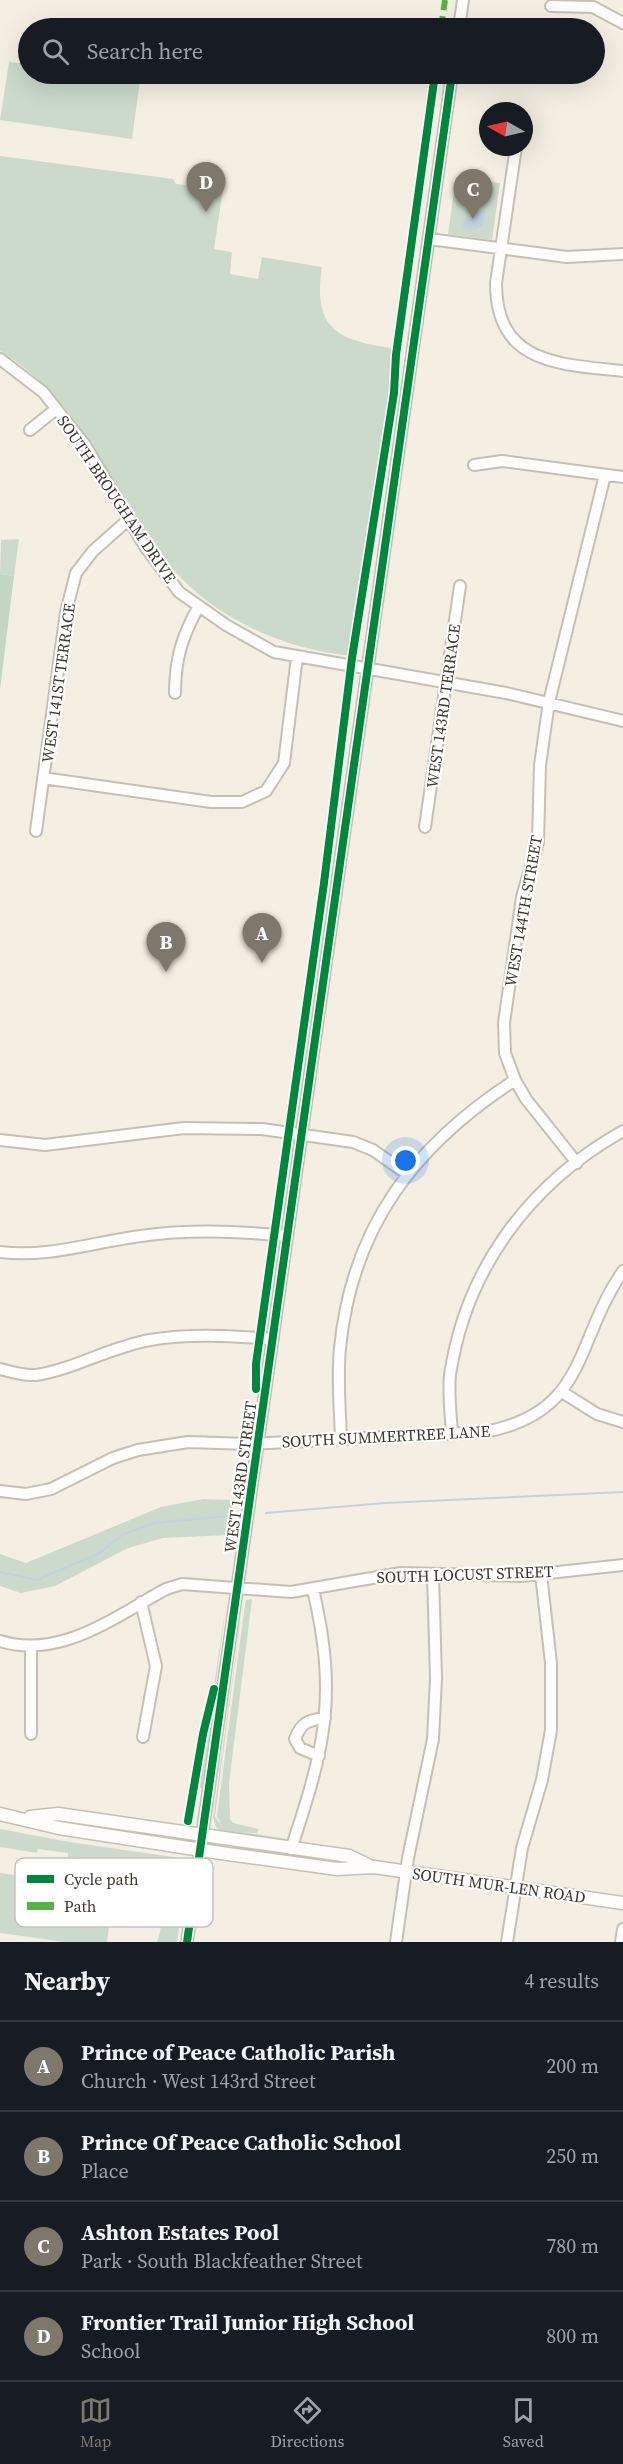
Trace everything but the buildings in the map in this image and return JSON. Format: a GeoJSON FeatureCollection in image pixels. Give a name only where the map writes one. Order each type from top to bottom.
{"type":"FeatureCollection","features":[{"type":"Feature","properties":{"kind":"main road","name":"SOUTH MUR-LEN ROAD"},"geometry":{"type":"LineString","coordinates":[[0,1814],[58,1828],[200,1850],[337,1869],[374,1867],[623,1903]]}},
{"type":"Feature","properties":{"kind":"main road","name":"SOUTH MUR-LEN ROAD"},"geometry":{"type":"LineString","coordinates":[[23,1818],[58,1814],[349,1856],[374,1867]]}},
{"type":"Feature","properties":{"kind":"street"},"geometry":{"type":"LineString","coordinates":[[460,18],[463,0]]}},
{"type":"Feature","properties":{"kind":"street"},"geometry":{"type":"LineString","coordinates":[[551,6],[593,7],[623,23]]}},
{"type":"Feature","properties":{"kind":"street","name":"WEST 143RD STREET"},"geometry":{"type":"LineString","coordinates":[[199,1858],[451,84]]}},
{"type":"Feature","properties":{"kind":"street"},"geometry":{"type":"LineString","coordinates":[[515,156],[500,249],[496,303],[514,340],[529,354],[558,364],[623,371]]}},
{"type":"Feature","properties":{"kind":"street"},"geometry":{"type":"LineString","coordinates":[[429,239],[567,257],[623,254]]}},
{"type":"Feature","properties":{"kind":"street","name":"SOUTH BROUGHAM DRIVE"},"geometry":{"type":"LineString","coordinates":[[0,359],[43,392],[85,445],[144,545],[179,591],[199,606],[274,652],[549,702],[623,721]]}},
{"type":"Feature","properties":{"kind":"street"},"geometry":{"type":"LineString","coordinates":[[30,430],[56,409]]}},
{"type":"Feature","properties":{"kind":"street"},"geometry":{"type":"LineString","coordinates":[[474,465],[502,461],[623,477]]}},
{"type":"Feature","properties":{"kind":"street","name":"WEST 144TH STREET"},"geometry":{"type":"LineString","coordinates":[[577,1163],[526,1099],[515,1080],[505,1053],[504,1023],[522,897],[538,842],[540,765],[549,702],[605,475]]}},
{"type":"Feature","properties":{"kind":"street","name":"WEST 141ST TERRACE"},"geometry":{"type":"LineString","coordinates":[[36,831],[66,612],[76,573],[93,551],[128,520]]}},
{"type":"Feature","properties":{"kind":"street","name":"WEST 143RD TERRACE"},"geometry":{"type":"LineString","coordinates":[[425,827],[460,586]]}},
{"type":"Feature","properties":{"kind":"street"},"geometry":{"type":"LineString","coordinates":[[175,693],[175,667],[184,631],[199,606]]}},
{"type":"Feature","properties":{"kind":"street"},"geometry":{"type":"LineString","coordinates":[[44,778],[211,802],[242,802],[266,791],[284,763],[297,657]]}},
{"type":"Feature","properties":{"kind":"street"},"geometry":{"type":"LineString","coordinates":[[341,1439],[340,1349],[350,1292],[367,1242],[407,1174],[449,1128],[515,1080]]}},
{"type":"Feature","properties":{"kind":"street"},"geometry":{"type":"LineString","coordinates":[[0,1140],[57,1144],[135,1132],[184,1128],[262,1129],[366,1146],[407,1174]]}},
{"type":"Feature","properties":{"kind":"street"},"geometry":{"type":"LineString","coordinates":[[452,1434],[450,1375],[460,1328],[476,1284],[498,1244],[541,1192],[623,1131]]}},
{"type":"Feature","properties":{"kind":"street"},"geometry":{"type":"LineString","coordinates":[[0,1252],[49,1253],[171,1232],[237,1232],[287,1236]]}},
{"type":"Feature","properties":{"kind":"street","name":"SOUTH SUMMERTREE LANE"},"geometry":{"type":"LineString","coordinates":[[0,1491],[26,1494],[51,1489],[113,1458],[165,1444],[209,1441],[258,1443],[485,1432],[521,1422],[538,1413],[562,1392],[577,1370],[607,1298],[623,1270]]}},
{"type":"Feature","properties":{"kind":"street"},"geometry":{"type":"LineString","coordinates":[[0,1369],[35,1375],[54,1371],[121,1347],[177,1336],[228,1335],[273,1338]]}},
{"type":"Feature","properties":{"kind":"street"},"geometry":{"type":"LineString","coordinates":[[562,1392],[597,1414],[623,1422]]}},
{"type":"Feature","properties":{"kind":"street","name":"SOUTH LOCUST STREET"},"geometry":{"type":"LineString","coordinates":[[0,1641],[46,1646],[70,1640],[166,1589],[182,1584],[270,1593],[313,1589],[379,1575],[433,1574],[490,1577],[623,1565]]}},
{"type":"Feature","properties":{"kind":"street"},"geometry":{"type":"LineString","coordinates":[[396,1942],[406,1872],[426,1779],[435,1712],[433,1574]]}},
{"type":"Feature","properties":{"kind":"street"},"geometry":{"type":"LineString","coordinates":[[507,1942],[522,1848],[542,1780],[550,1730],[551,1663],[541,1574]]}},
{"type":"Feature","properties":{"kind":"street"},"geometry":{"type":"LineString","coordinates":[[291,1849],[320,1756],[326,1718],[327,1667],[324,1636],[313,1589]]}},
{"type":"Feature","properties":{"kind":"street"},"geometry":{"type":"LineString","coordinates":[[141,1602],[156,1666],[143,1737]]}},
{"type":"Feature","properties":{"kind":"street"},"geometry":{"type":"LineString","coordinates":[[31,1646],[31,1734]]}},
{"type":"Feature","properties":{"kind":"street"},"geometry":{"type":"LineString","coordinates":[[320,1756],[300,1748],[295,1738],[299,1727],[308,1720],[326,1718]]}},
{"type":"Feature","properties":{"kind":"street","name":"WEST 143RD STREET"},"geometry":{"type":"LineString","coordinates":[[188,1942],[190,1927]]}},
{"type":"Feature","properties":{"kind":"street"},"geometry":{"type":"LineString","coordinates":[[621,1942],[623,1929]]}},
{"type":"Feature","properties":{"kind":"green space"},"geometry":{"type":"Polygon","coordinates":[[[9,62],[18,63],[18,84],[139,84],[132,139],[0,120],[9,62]]]}},
{"type":"Feature","properties":{"kind":"green space"},"geometry":{"type":"Polygon","coordinates":[[[0,156],[173,179],[176,184],[223,189],[214,249],[232,252],[230,274],[258,279],[262,257],[322,267],[321,305],[326,318],[334,328],[344,336],[358,341],[394,348],[392,393],[351,656],[322,651],[266,635],[216,607],[194,590],[154,546],[71,415],[28,371],[0,351],[0,156]]]}},
{"type":"Feature","properties":{"kind":"green space"},"geometry":{"type":"Polygon","coordinates":[[[456,177],[500,183],[492,240],[448,234],[456,177]]]}},
{"type":"Feature","properties":{"kind":"green space"},"geometry":{"type":"Polygon","coordinates":[[[19,539],[14,576],[0,574],[1,540],[19,539]]]}},
{"type":"Feature","properties":{"kind":"green space"},"geometry":{"type":"Polygon","coordinates":[[[0,574],[14,576],[0,690],[0,574]]]}},
{"type":"Feature","properties":{"kind":"green space"},"geometry":{"type":"Polygon","coordinates":[[[203,1499],[232,1500],[228,1535],[163,1538],[128,1548],[55,1586],[21,1593],[0,1586],[0,1554],[26,1563],[161,1507],[203,1499]]]}},
{"type":"Feature","properties":{"kind":"green space"},"geometry":{"type":"Polygon","coordinates":[[[227,1598],[202,1788],[199,1788],[227,1598]]]}},
{"type":"Feature","properties":{"kind":"green space"},"geometry":{"type":"Polygon","coordinates":[[[252,1599],[229,1783],[230,1819],[233,1823],[259,1829],[257,1833],[242,1832],[287,1839],[283,1841],[223,1833],[216,1827],[213,1818],[243,1602],[215,1816],[223,1829],[217,1816],[245,1604],[246,1600],[252,1599]]]}},
{"type":"Feature","properties":{"kind":"green space"},"geometry":{"type":"Polygon","coordinates":[[[0,1829],[69,1842],[180,1858],[78,1858],[68,1857],[68,1853],[38,1849],[37,1853],[0,1847],[0,1829]]]}},
{"type":"Feature","properties":{"kind":"green space"},"geometry":{"type":"Polygon","coordinates":[[[0,1873],[15,1875],[15,1927],[109,1927],[107,1942],[65,1942],[0,1933],[0,1873]]]}},
{"type":"Feature","properties":{"kind":"green space"},"geometry":{"type":"Polygon","coordinates":[[[161,1927],[179,1927],[177,1942],[157,1942],[161,1927]]]}},
{"type":"Feature","properties":{"kind":"water"},"geometry":{"type":"Polygon","coordinates":[[[477,210],[485,211],[483,225],[476,230],[463,228],[464,220],[475,219],[477,210]]]}},
{"type":"Feature","properties":{"kind":"waterway"},"geometry":{"type":"LineString","coordinates":[[266,1513],[385,1503],[623,1492]]}},
{"type":"Feature","properties":{"kind":"waterway"},"geometry":{"type":"LineString","coordinates":[[0,1572],[37,1580],[100,1553],[122,1535],[155,1523],[229,1516]]}},
{"type":"Feature","properties":{"kind":"marked path"},"geometry":{"type":"LineString","coordinates":[[442,18],[445,0]]}},
{"type":"Feature","properties":{"kind":"cycle path"},"geometry":{"type":"LineString","coordinates":[[256,1389],[256,1364],[324,883],[352,658],[394,393],[396,355],[434,84]]}},
{"type":"Feature","properties":{"kind":"cycle path"},"geometry":{"type":"LineString","coordinates":[[199,1858],[451,84]]}},
{"type":"Feature","properties":{"kind":"cycle path"},"geometry":{"type":"LineString","coordinates":[[188,1821],[203,1734],[214,1689]]}},
{"type":"Feature","properties":{"kind":"cycle path"},"geometry":{"type":"LineString","coordinates":[[187,1942],[189,1927]]}},
{"type":"Feature","properties":{"kind":"place","name":"Frontier Trail Junior High School"},"geometry":{"type":"Point","coordinates":[206,212]}},
{"type":"Feature","properties":{"kind":"place","name":"Ashton Estates Pool"},"geometry":{"type":"Point","coordinates":[473,219]}},
{"type":"Feature","properties":{"kind":"place","name":"Prince of Peace Catholic Parish"},"geometry":{"type":"Point","coordinates":[262,963]}},
{"type":"Feature","properties":{"kind":"place","name":"Prince Of Peace Catholic School"},"geometry":{"type":"Point","coordinates":[166,972]}}]}
